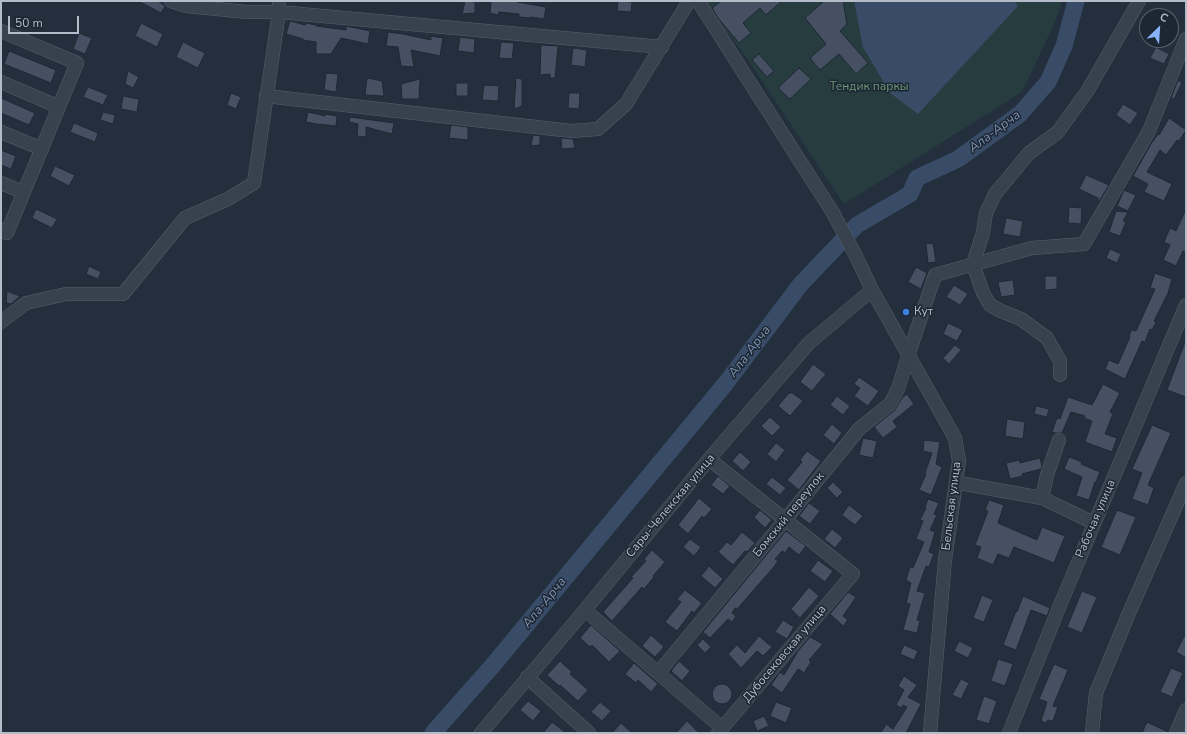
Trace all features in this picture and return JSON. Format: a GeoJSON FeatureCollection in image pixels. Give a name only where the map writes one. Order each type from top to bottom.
{"type":"FeatureCollection","features":[{"type":"Feature","properties":{"kind":"street"},"geometry":{"type":"LineString","coordinates":[[171,1],[186,6],[247,12],[279,6],[662,47]]}},
{"type":"Feature","properties":{"kind":"street"},"geometry":{"type":"LineString","coordinates":[[266,96],[571,131],[598,129],[626,104],[689,1]]}},
{"type":"Feature","properties":{"kind":"street","name":"Бельская улица"},"geometry":{"type":"LineString","coordinates":[[698,1],[833,213],[872,290],[909,353],[955,438],[959,461],[945,560],[930,733]]}},
{"type":"Feature","properties":{"kind":"street"},"geometry":{"type":"LineString","coordinates":[[1060,375],[1060,361],[1047,338],[1021,319],[1000,311],[990,305],[983,293],[973,264],[983,233],[986,213],[995,194],[1030,152],[1058,132],[1088,90],[1139,1]]}},
{"type":"Feature","properties":{"kind":"street"},"geometry":{"type":"LineString","coordinates":[[1,322],[26,303],[66,294],[123,294],[185,218],[228,199],[254,184],[279,6]]}},
{"type":"Feature","properties":{"kind":"street"},"geometry":{"type":"LineString","coordinates":[[1,31],[78,63],[7,233],[1,230]]}},
{"type":"Feature","properties":{"kind":"street"},"geometry":{"type":"LineString","coordinates":[[973,264],[1032,248],[1084,244],[1149,131],[1186,39]]}},
{"type":"Feature","properties":{"kind":"street"},"geometry":{"type":"LineString","coordinates":[[1,82],[59,107]]}},
{"type":"Feature","properties":{"kind":"street"},"geometry":{"type":"LineString","coordinates":[[1,132],[42,149]]}},
{"type":"Feature","properties":{"kind":"street"},"geometry":{"type":"LineString","coordinates":[[1,183],[24,192]]}},
{"type":"Feature","properties":{"kind":"street","name":"Бомский переулок"},"geometry":{"type":"LineString","coordinates":[[659,672],[859,429],[890,404],[898,389],[936,275],[973,264]]}},
{"type":"Feature","properties":{"kind":"street","name":"Сары-Челекская улица"},"geometry":{"type":"LineString","coordinates":[[481,733],[585,610],[709,459],[809,343],[872,290]]}},
{"type":"Feature","properties":{"kind":"street","name":"Рабочая улица"},"geometry":{"type":"LineString","coordinates":[[1009,733],[1094,523],[1186,306]]}},
{"type":"Feature","properties":{"kind":"street"},"geometry":{"type":"LineString","coordinates":[[1042,498],[1047,476],[1059,440]]}},
{"type":"Feature","properties":{"kind":"street"},"geometry":{"type":"LineString","coordinates":[[709,459],[785,520]]}},
{"type":"Feature","properties":{"kind":"street"},"geometry":{"type":"LineString","coordinates":[[956,483],[1042,498],[1094,523]]}},
{"type":"Feature","properties":{"kind":"street"},"geometry":{"type":"LineString","coordinates":[[1092,733],[1096,693],[1128,613],[1186,483]]}},
{"type":"Feature","properties":{"kind":"street","name":"Дубосековская улица"},"geometry":{"type":"LineString","coordinates":[[720,730],[853,574],[785,520]]}},
{"type":"Feature","properties":{"kind":"street"},"geometry":{"type":"LineString","coordinates":[[585,610],[659,672],[720,730]]}},
{"type":"Feature","properties":{"kind":"street"},"geometry":{"type":"LineString","coordinates":[[527,677],[589,733]]}},
{"type":"Feature","properties":{"kind":"street"},"geometry":{"type":"LineString","coordinates":[[1176,733],[1186,710]]}},
{"type":"Feature","properties":{"kind":"green space","name":"Тендик паркы"},"geometry":{"type":"Polygon","coordinates":[[[709,1],[1062,1],[1056,20],[1022,92],[844,204],[748,60],[706,4],[709,1]]]}},
{"type":"Feature","properties":{"kind":"water"},"geometry":{"type":"Polygon","coordinates":[[[854,1],[1014,1],[1018,6],[918,114],[890,93],[863,47],[854,1]]]}},
{"type":"Feature","properties":{"kind":"building"},"geometry":{"type":"Polygon","coordinates":[[[138,1],[158,1],[165,6],[161,13],[138,1]]]}},
{"type":"Feature","properties":{"kind":"building"},"geometry":{"type":"Polygon","coordinates":[[[465,1],[475,2],[475,13],[462,14],[465,1]]]}},
{"type":"Feature","properties":{"kind":"building"},"geometry":{"type":"Polygon","coordinates":[[[491,1],[517,1],[546,7],[544,19],[519,17],[519,14],[499,12],[498,15],[490,13],[491,1]]]}},
{"type":"Feature","properties":{"kind":"building"},"geometry":{"type":"Polygon","coordinates":[[[618,1],[632,2],[631,12],[617,11],[618,1]]]}},
{"type":"Feature","properties":{"kind":"building"},"geometry":{"type":"Polygon","coordinates":[[[721,1],[782,1],[766,15],[760,8],[743,23],[751,33],[739,43],[718,18],[712,8],[721,1]]]}},
{"type":"Feature","properties":{"kind":"building"},"geometry":{"type":"Polygon","coordinates":[[[824,1],[843,1],[847,24],[840,31],[868,63],[856,74],[839,54],[820,70],[810,58],[826,44],[805,18],[824,1]]]}},
{"type":"Feature","properties":{"kind":"building"},"geometry":{"type":"Polygon","coordinates":[[[290,21],[305,25],[306,23],[316,26],[346,30],[346,26],[370,31],[368,44],[341,38],[331,54],[316,54],[316,42],[303,40],[286,34],[290,21]]]}},
{"type":"Feature","properties":{"kind":"building"},"geometry":{"type":"Polygon","coordinates":[[[141,23],[163,34],[157,47],[135,36],[141,23]]]}},
{"type":"Feature","properties":{"kind":"building"},"geometry":{"type":"Polygon","coordinates":[[[388,32],[431,40],[431,36],[443,38],[440,56],[411,50],[414,67],[401,66],[398,47],[386,46],[388,32]]]}},
{"type":"Feature","properties":{"kind":"building"},"geometry":{"type":"Polygon","coordinates":[[[79,33],[92,38],[85,54],[73,49],[79,33]]]}},
{"type":"Feature","properties":{"kind":"building"},"geometry":{"type":"Polygon","coordinates":[[[460,37],[475,39],[474,53],[458,51],[460,37]]]}},
{"type":"Feature","properties":{"kind":"building"},"geometry":{"type":"Polygon","coordinates":[[[183,42],[205,53],[198,68],[176,57],[183,42]]]}},
{"type":"Feature","properties":{"kind":"building"},"geometry":{"type":"Polygon","coordinates":[[[501,42],[514,43],[512,59],[499,58],[501,42]]]}},
{"type":"Feature","properties":{"kind":"building"},"geometry":{"type":"Polygon","coordinates":[[[541,45],[558,46],[555,78],[550,78],[550,74],[540,75],[541,45]]]}},
{"type":"Feature","properties":{"kind":"building"},"geometry":{"type":"Polygon","coordinates":[[[573,48],[587,50],[585,67],[571,65],[573,48]]]}},
{"type":"Feature","properties":{"kind":"building"},"geometry":{"type":"Polygon","coordinates":[[[1155,48],[1169,54],[1164,64],[1150,58],[1155,48]]]}},
{"type":"Feature","properties":{"kind":"building"},"geometry":{"type":"Polygon","coordinates":[[[9,51],[56,70],[51,83],[4,64],[9,51]]]}},
{"type":"Feature","properties":{"kind":"building"},"geometry":{"type":"Polygon","coordinates":[[[759,54],[774,71],[767,77],[752,60],[759,54]]]}},
{"type":"Feature","properties":{"kind":"building"},"geometry":{"type":"Polygon","coordinates":[[[799,68],[811,79],[790,99],[778,88],[799,68]]]}},
{"type":"Feature","properties":{"kind":"building"},"geometry":{"type":"Polygon","coordinates":[[[128,71],[139,77],[133,88],[125,84],[128,71]]]}},
{"type":"Feature","properties":{"kind":"building"},"geometry":{"type":"Polygon","coordinates":[[[326,73],[338,74],[336,92],[324,90],[326,73]]]}},
{"type":"Feature","properties":{"kind":"building"},"geometry":{"type":"Polygon","coordinates":[[[367,78],[382,81],[384,96],[365,95],[367,78]]]}},
{"type":"Feature","properties":{"kind":"building"},"geometry":{"type":"Polygon","coordinates":[[[516,78],[522,79],[522,106],[514,109],[516,78]]]}},
{"type":"Feature","properties":{"kind":"building"},"geometry":{"type":"Polygon","coordinates":[[[420,79],[419,99],[402,99],[401,84],[420,79]]]}},
{"type":"Feature","properties":{"kind":"building"},"geometry":{"type":"Polygon","coordinates":[[[1178,80],[1182,83],[1174,99],[1171,98],[1178,80]]]}},
{"type":"Feature","properties":{"kind":"building"},"geometry":{"type":"Polygon","coordinates":[[[456,83],[468,83],[468,96],[456,96],[456,83]]]}},
{"type":"Feature","properties":{"kind":"building"},"geometry":{"type":"Polygon","coordinates":[[[484,85],[499,86],[498,101],[482,100],[484,85]]]}},
{"type":"Feature","properties":{"kind":"building"},"geometry":{"type":"Polygon","coordinates":[[[88,87],[108,95],[103,105],[83,97],[88,87]]]}},
{"type":"Feature","properties":{"kind":"building"},"geometry":{"type":"Polygon","coordinates":[[[231,93],[241,97],[236,109],[227,105],[231,93]]]}},
{"type":"Feature","properties":{"kind":"building"},"geometry":{"type":"Polygon","coordinates":[[[569,93],[580,93],[579,109],[568,108],[569,93]]]}},
{"type":"Feature","properties":{"kind":"building"},"geometry":{"type":"Polygon","coordinates":[[[123,96],[139,99],[137,112],[121,109],[123,96]]]}},
{"type":"Feature","properties":{"kind":"building"},"geometry":{"type":"Polygon","coordinates":[[[1,98],[35,113],[29,125],[1,113],[1,98]]]}},
{"type":"Feature","properties":{"kind":"building"},"geometry":{"type":"Polygon","coordinates":[[[1123,104],[1138,113],[1130,125],[1116,115],[1123,104]]]}},
{"type":"Feature","properties":{"kind":"building"},"geometry":{"type":"Polygon","coordinates":[[[103,112],[115,115],[113,124],[100,120],[103,112]]]}},
{"type":"Feature","properties":{"kind":"building"},"geometry":{"type":"Polygon","coordinates":[[[308,112],[325,116],[325,114],[337,116],[336,126],[306,122],[308,112]]]}},
{"type":"Feature","properties":{"kind":"building"},"geometry":{"type":"Polygon","coordinates":[[[350,117],[394,123],[392,134],[366,127],[366,137],[357,136],[358,124],[349,122],[350,117]]]}},
{"type":"Feature","properties":{"kind":"building"},"geometry":{"type":"Polygon","coordinates":[[[1169,118],[1186,130],[1179,141],[1177,140],[1166,155],[1160,150],[1147,172],[1172,184],[1164,201],[1144,192],[1148,184],[1133,176],[1151,144],[1158,134],[1159,135],[1169,118]]]}},
{"type":"Feature","properties":{"kind":"building"},"geometry":{"type":"Polygon","coordinates":[[[74,123],[98,133],[95,142],[70,132],[74,123]]]}},
{"type":"Feature","properties":{"kind":"building"},"geometry":{"type":"Polygon","coordinates":[[[451,125],[468,127],[468,140],[449,138],[451,125]]]}},
{"type":"Feature","properties":{"kind":"building"},"geometry":{"type":"Polygon","coordinates":[[[533,135],[540,136],[540,145],[531,146],[533,135]]]}},
{"type":"Feature","properties":{"kind":"building"},"geometry":{"type":"Polygon","coordinates":[[[561,138],[573,139],[575,148],[562,149],[561,138]]]}},
{"type":"Feature","properties":{"kind":"building"},"geometry":{"type":"Polygon","coordinates":[[[1,150],[16,156],[11,169],[1,165],[1,150]]]}},
{"type":"Feature","properties":{"kind":"building"},"geometry":{"type":"Polygon","coordinates":[[[55,166],[75,175],[69,186],[50,176],[55,166]]]}},
{"type":"Feature","properties":{"kind":"building"},"geometry":{"type":"Polygon","coordinates":[[[1086,175],[1109,185],[1098,203],[1098,198],[1079,189],[1086,175]]]}},
{"type":"Feature","properties":{"kind":"building"},"geometry":{"type":"Polygon","coordinates":[[[1124,190],[1136,195],[1128,211],[1117,206],[1124,190]]]}},
{"type":"Feature","properties":{"kind":"building"},"geometry":{"type":"Polygon","coordinates":[[[1069,207],[1082,208],[1081,224],[1068,223],[1069,207]]]}},
{"type":"Feature","properties":{"kind":"building"},"geometry":{"type":"Polygon","coordinates":[[[36,209],[57,219],[52,228],[32,218],[36,209]]]}},
{"type":"Feature","properties":{"kind":"building"},"geometry":{"type":"Polygon","coordinates":[[[1186,209],[1186,253],[1183,251],[1176,266],[1163,260],[1170,245],[1164,242],[1170,228],[1176,231],[1186,209]]]}},
{"type":"Feature","properties":{"kind":"building"},"geometry":{"type":"Polygon","coordinates":[[[1116,211],[1128,212],[1123,221],[1126,222],[1120,236],[1109,232],[1116,211]]]}},
{"type":"Feature","properties":{"kind":"building"},"geometry":{"type":"Polygon","coordinates":[[[1006,218],[1023,221],[1020,237],[1003,234],[1006,218]]]}},
{"type":"Feature","properties":{"kind":"building"},"geometry":{"type":"Polygon","coordinates":[[[933,243],[936,262],[928,263],[926,244],[933,243]]]}},
{"type":"Feature","properties":{"kind":"building"},"geometry":{"type":"Polygon","coordinates":[[[1110,249],[1121,254],[1117,263],[1106,258],[1110,249]]]}},
{"type":"Feature","properties":{"kind":"building"},"geometry":{"type":"Polygon","coordinates":[[[89,266],[101,272],[98,279],[86,274],[89,266]]]}},
{"type":"Feature","properties":{"kind":"building"},"geometry":{"type":"Polygon","coordinates":[[[916,267],[927,273],[921,289],[908,282],[916,267]]]}},
{"type":"Feature","properties":{"kind":"building"},"geometry":{"type":"Polygon","coordinates":[[[1155,273],[1172,279],[1168,293],[1154,321],[1156,322],[1152,330],[1150,329],[1145,342],[1142,341],[1125,379],[1105,369],[1109,360],[1118,364],[1130,337],[1131,330],[1136,331],[1155,289],[1150,288],[1155,273]]]}},
{"type":"Feature","properties":{"kind":"building"},"geometry":{"type":"Polygon","coordinates":[[[1045,276],[1057,276],[1057,289],[1045,290],[1045,276]]]}},
{"type":"Feature","properties":{"kind":"building"},"geometry":{"type":"Polygon","coordinates":[[[1013,280],[1015,295],[1001,297],[998,282],[1013,280]]]}},
{"type":"Feature","properties":{"kind":"building"},"geometry":{"type":"Polygon","coordinates":[[[954,285],[968,294],[960,305],[946,297],[954,285]]]}},
{"type":"Feature","properties":{"kind":"building"},"geometry":{"type":"Polygon","coordinates":[[[7,291],[20,296],[11,304],[6,303],[7,291]]]}},
{"type":"Feature","properties":{"kind":"building"},"geometry":{"type":"Polygon","coordinates":[[[948,323],[963,330],[957,341],[943,334],[948,323]]]}},
{"type":"Feature","properties":{"kind":"building"},"geometry":{"type":"Polygon","coordinates":[[[1186,342],[1186,397],[1167,390],[1186,342]]]}},
{"type":"Feature","properties":{"kind":"building"},"geometry":{"type":"Polygon","coordinates":[[[955,345],[961,350],[949,364],[943,358],[955,345]]]}},
{"type":"Feature","properties":{"kind":"building"},"geometry":{"type":"Polygon","coordinates":[[[813,364],[826,374],[812,391],[800,382],[813,364]]]}},
{"type":"Feature","properties":{"kind":"building"},"geometry":{"type":"Polygon","coordinates":[[[859,377],[879,391],[868,406],[854,396],[860,388],[854,384],[859,377]]]}},
{"type":"Feature","properties":{"kind":"building"},"geometry":{"type":"Polygon","coordinates":[[[1103,384],[1120,393],[1110,412],[1113,414],[1105,434],[1117,438],[1112,452],[1085,442],[1092,421],[1084,418],[1085,416],[1071,412],[1062,433],[1052,432],[1057,418],[1060,419],[1068,397],[1092,405],[1103,384]]]}},
{"type":"Feature","properties":{"kind":"building"},"geometry":{"type":"Polygon","coordinates":[[[791,392],[803,401],[790,416],[778,406],[791,392]]]}},
{"type":"Feature","properties":{"kind":"building"},"geometry":{"type":"Polygon","coordinates":[[[907,394],[914,404],[893,421],[897,427],[883,438],[874,427],[895,410],[902,398],[907,394]]]}},
{"type":"Feature","properties":{"kind":"building"},"geometry":{"type":"Polygon","coordinates":[[[837,396],[850,406],[843,415],[830,405],[837,396]]]}},
{"type":"Feature","properties":{"kind":"building"},"geometry":{"type":"Polygon","coordinates":[[[1036,406],[1049,409],[1047,417],[1034,414],[1036,406]]]}},
{"type":"Feature","properties":{"kind":"building"},"geometry":{"type":"Polygon","coordinates":[[[770,417],[781,427],[772,436],[761,426],[770,417]]]}},
{"type":"Feature","properties":{"kind":"building"},"geometry":{"type":"Polygon","coordinates":[[[1007,419],[1025,422],[1023,439],[1005,436],[1007,419]]]}},
{"type":"Feature","properties":{"kind":"building"},"geometry":{"type":"Polygon","coordinates":[[[832,424],[842,433],[834,444],[823,435],[832,424]]]}},
{"type":"Feature","properties":{"kind":"building"},"geometry":{"type":"Polygon","coordinates":[[[1152,425],[1171,433],[1148,485],[1154,488],[1148,505],[1132,499],[1142,473],[1132,469],[1152,425]]]}},
{"type":"Feature","properties":{"kind":"building"},"geometry":{"type":"Polygon","coordinates":[[[863,438],[877,441],[873,458],[859,455],[863,438]]]}},
{"type":"Feature","properties":{"kind":"building"},"geometry":{"type":"Polygon","coordinates":[[[924,440],[940,442],[936,464],[942,467],[931,495],[919,490],[926,474],[925,473],[932,453],[923,451],[924,440]]]}},
{"type":"Feature","properties":{"kind":"building"},"geometry":{"type":"Polygon","coordinates":[[[776,443],[785,450],[776,462],[767,454],[776,443]]]}},
{"type":"Feature","properties":{"kind":"building"},"geometry":{"type":"Polygon","coordinates":[[[807,451],[821,461],[799,490],[787,480],[802,462],[800,460],[807,451]]]}},
{"type":"Feature","properties":{"kind":"building"},"geometry":{"type":"Polygon","coordinates":[[[740,452],[751,462],[743,471],[732,461],[740,452]]]}},
{"type":"Feature","properties":{"kind":"building"},"geometry":{"type":"Polygon","coordinates":[[[1069,457],[1100,472],[1089,500],[1076,496],[1082,477],[1064,469],[1069,457]]]}},
{"type":"Feature","properties":{"kind":"building"},"geometry":{"type":"Polygon","coordinates":[[[1040,458],[1042,466],[1041,469],[1010,479],[1006,463],[1019,460],[1020,463],[1040,458]]]}},
{"type":"Feature","properties":{"kind":"building"},"geometry":{"type":"Polygon","coordinates":[[[718,476],[730,486],[723,494],[711,485],[718,476]]]}},
{"type":"Feature","properties":{"kind":"building"},"geometry":{"type":"Polygon","coordinates":[[[772,477],[786,488],[780,495],[766,484],[772,477]]]}},
{"type":"Feature","properties":{"kind":"building"},"geometry":{"type":"Polygon","coordinates":[[[833,482],[843,492],[837,498],[827,488],[833,482]]]}},
{"type":"Feature","properties":{"kind":"building"},"geometry":{"type":"Polygon","coordinates":[[[699,498],[712,509],[704,518],[702,516],[688,534],[678,525],[699,498]]]}},
{"type":"Feature","properties":{"kind":"building"},"geometry":{"type":"Polygon","coordinates":[[[928,499],[939,503],[934,514],[937,515],[930,530],[935,532],[929,552],[934,554],[929,567],[926,566],[917,591],[925,593],[917,620],[920,621],[917,633],[903,630],[910,604],[906,603],[911,583],[906,580],[910,567],[913,568],[924,542],[916,539],[923,521],[920,520],[926,508],[928,499]]]}},
{"type":"Feature","properties":{"kind":"building"},"geometry":{"type":"Polygon","coordinates":[[[989,500],[1004,505],[998,523],[1037,540],[1042,527],[1065,536],[1054,563],[1014,547],[1009,558],[998,554],[993,565],[977,558],[981,547],[975,545],[988,511],[985,510],[989,500]]]}},
{"type":"Feature","properties":{"kind":"building"},"geometry":{"type":"Polygon","coordinates":[[[809,503],[820,511],[810,524],[799,516],[809,503]]]}},
{"type":"Feature","properties":{"kind":"building"},"geometry":{"type":"Polygon","coordinates":[[[849,505],[863,516],[855,525],[842,515],[849,505]]]}},
{"type":"Feature","properties":{"kind":"building"},"geometry":{"type":"Polygon","coordinates":[[[760,510],[772,520],[765,528],[754,517],[760,510]]]}},
{"type":"Feature","properties":{"kind":"building"},"geometry":{"type":"Polygon","coordinates":[[[1117,510],[1136,517],[1120,555],[1101,547],[1117,510]]]}},
{"type":"Feature","properties":{"kind":"building"},"geometry":{"type":"Polygon","coordinates":[[[832,529],[843,538],[835,548],[824,539],[832,529]]]}},
{"type":"Feature","properties":{"kind":"building"},"geometry":{"type":"Polygon","coordinates":[[[786,531],[806,546],[799,555],[789,547],[785,553],[782,551],[775,559],[778,561],[773,568],[737,609],[735,608],[732,613],[736,616],[732,622],[728,619],[710,638],[703,632],[786,531]]]}},
{"type":"Feature","properties":{"kind":"building"},"geometry":{"type":"Polygon","coordinates":[[[742,532],[755,543],[747,552],[745,551],[733,565],[718,552],[727,542],[731,545],[742,532]]]}},
{"type":"Feature","properties":{"kind":"building"},"geometry":{"type":"Polygon","coordinates":[[[690,539],[701,547],[694,556],[683,547],[690,539]]]}},
{"type":"Feature","properties":{"kind":"building"},"geometry":{"type":"Polygon","coordinates":[[[652,550],[665,562],[644,589],[642,587],[612,621],[603,612],[633,578],[631,577],[646,561],[644,559],[652,550]]]}},
{"type":"Feature","properties":{"kind":"building"},"geometry":{"type":"Polygon","coordinates":[[[818,560],[833,571],[825,582],[810,571],[818,560]]]}},
{"type":"Feature","properties":{"kind":"building"},"geometry":{"type":"Polygon","coordinates":[[[709,566],[723,579],[715,588],[701,576],[709,566]]]}},
{"type":"Feature","properties":{"kind":"building"},"geometry":{"type":"Polygon","coordinates":[[[809,587],[819,596],[800,618],[791,609],[809,587]]]}},
{"type":"Feature","properties":{"kind":"building"},"geometry":{"type":"Polygon","coordinates":[[[685,590],[702,603],[694,613],[692,611],[677,631],[665,622],[681,602],[677,599],[685,590]]]}},
{"type":"Feature","properties":{"kind":"building"},"geometry":{"type":"Polygon","coordinates":[[[1082,591],[1097,597],[1082,633],[1067,627],[1082,591]]]}},
{"type":"Feature","properties":{"kind":"building"},"geometry":{"type":"Polygon","coordinates":[[[848,592],[856,597],[843,616],[848,620],[843,626],[830,614],[848,592]]]}},
{"type":"Feature","properties":{"kind":"building"},"geometry":{"type":"Polygon","coordinates":[[[982,595],[993,600],[984,622],[973,618],[982,595]]]}},
{"type":"Feature","properties":{"kind":"building"},"geometry":{"type":"Polygon","coordinates":[[[1023,596],[1050,608],[1047,616],[1031,610],[1016,650],[1003,645],[1023,596]]]}},
{"type":"Feature","properties":{"kind":"building"},"geometry":{"type":"Polygon","coordinates":[[[783,620],[794,627],[787,639],[775,632],[783,620]]]}},
{"type":"Feature","properties":{"kind":"building"},"geometry":{"type":"Polygon","coordinates":[[[591,625],[620,651],[609,662],[592,645],[590,647],[580,638],[591,625]]]}},
{"type":"Feature","properties":{"kind":"building"},"geometry":{"type":"Polygon","coordinates":[[[1186,633],[1186,658],[1176,652],[1186,633]]]}},
{"type":"Feature","properties":{"kind":"building"},"geometry":{"type":"Polygon","coordinates":[[[651,635],[664,647],[655,657],[642,646],[651,635]]]}},
{"type":"Feature","properties":{"kind":"building"},"geometry":{"type":"Polygon","coordinates":[[[759,636],[772,647],[763,656],[757,651],[741,668],[728,654],[737,645],[745,653],[759,636]]]}},
{"type":"Feature","properties":{"kind":"building"},"geometry":{"type":"Polygon","coordinates":[[[810,637],[823,644],[809,660],[811,662],[804,673],[798,669],[782,693],[771,685],[780,672],[784,675],[798,651],[810,637]]]}},
{"type":"Feature","properties":{"kind":"building"},"geometry":{"type":"Polygon","coordinates":[[[703,639],[711,647],[705,653],[697,645],[703,639]]]}},
{"type":"Feature","properties":{"kind":"building"},"geometry":{"type":"Polygon","coordinates":[[[959,641],[973,648],[968,658],[954,651],[959,641]]]}},
{"type":"Feature","properties":{"kind":"building"},"geometry":{"type":"Polygon","coordinates":[[[904,645],[918,651],[914,660],[900,654],[904,645]]]}},
{"type":"Feature","properties":{"kind":"building"},"geometry":{"type":"Polygon","coordinates":[[[998,659],[1013,664],[1005,686],[991,681],[998,659]]]}},
{"type":"Feature","properties":{"kind":"building"},"geometry":{"type":"Polygon","coordinates":[[[560,661],[572,672],[570,674],[588,690],[578,701],[547,675],[560,661]]]}},
{"type":"Feature","properties":{"kind":"building"},"geometry":{"type":"Polygon","coordinates":[[[679,661],[690,671],[682,681],[671,671],[679,661]]]}},
{"type":"Feature","properties":{"kind":"building"},"geometry":{"type":"Polygon","coordinates":[[[634,663],[658,684],[651,692],[638,680],[636,683],[625,674],[634,663]]]}},
{"type":"Feature","properties":{"kind":"building"},"geometry":{"type":"Polygon","coordinates":[[[1054,664],[1068,670],[1053,706],[1058,707],[1053,721],[1048,720],[1046,723],[1041,721],[1047,702],[1039,699],[1054,664]]]}},
{"type":"Feature","properties":{"kind":"building"},"geometry":{"type":"Polygon","coordinates":[[[1171,668],[1183,673],[1172,697],[1160,692],[1171,668]]]}},
{"type":"Feature","properties":{"kind":"building"},"geometry":{"type":"Polygon","coordinates":[[[904,676],[917,685],[908,697],[921,704],[906,733],[881,733],[886,724],[893,729],[907,707],[903,705],[901,708],[896,705],[904,690],[898,686],[904,676]]]}},
{"type":"Feature","properties":{"kind":"building"},"geometry":{"type":"Polygon","coordinates":[[[961,679],[969,683],[961,699],[952,695],[961,679]]]}},
{"type":"Feature","properties":{"kind":"building"},"geometry":{"type":"Polygon","coordinates":[[[722,684],[729,687],[732,694],[729,701],[722,704],[715,701],[712,694],[715,687],[722,684]]]}},
{"type":"Feature","properties":{"kind":"building"},"geometry":{"type":"Polygon","coordinates":[[[984,696],[997,701],[989,724],[976,720],[984,696]]]}},
{"type":"Feature","properties":{"kind":"building"},"geometry":{"type":"Polygon","coordinates":[[[528,701],[541,711],[533,721],[520,710],[528,701]]]}},
{"type":"Feature","properties":{"kind":"building"},"geometry":{"type":"Polygon","coordinates":[[[600,702],[611,711],[602,721],[591,712],[600,702]]]}},
{"type":"Feature","properties":{"kind":"building"},"geometry":{"type":"Polygon","coordinates":[[[776,702],[792,708],[786,723],[770,716],[776,702]]]}},
{"type":"Feature","properties":{"kind":"building"},"geometry":{"type":"Polygon","coordinates":[[[764,716],[769,726],[757,731],[753,721],[764,716]]]}},
{"type":"Feature","properties":{"kind":"building"},"geometry":{"type":"Polygon","coordinates":[[[687,721],[699,733],[676,733],[687,721]]]}},
{"type":"Feature","properties":{"kind":"building"},"geometry":{"type":"Polygon","coordinates":[[[552,722],[566,733],[543,733],[552,722]]]}},
{"type":"Feature","properties":{"kind":"building"},"geometry":{"type":"Polygon","coordinates":[[[1147,722],[1168,732],[1168,733],[1142,733],[1147,722]]]}},
{"type":"Feature","properties":{"kind":"building"},"geometry":{"type":"Polygon","coordinates":[[[621,723],[632,733],[612,733],[621,723]]]}},
{"type":"Feature","properties":{"kind":"waterway","name":"Ала-Арча"},"geometry":{"type":"LineString","coordinates":[[433,733],[494,664],[726,383],[800,285],[857,225],[910,194],[917,178],[958,159],[1020,114],[1048,82],[1064,46],[1076,1]]}},
{"type":"Feature","properties":{"kind":"place","name":"Кут"},"geometry":{"type":"Point","coordinates":[906,312]}}]}
